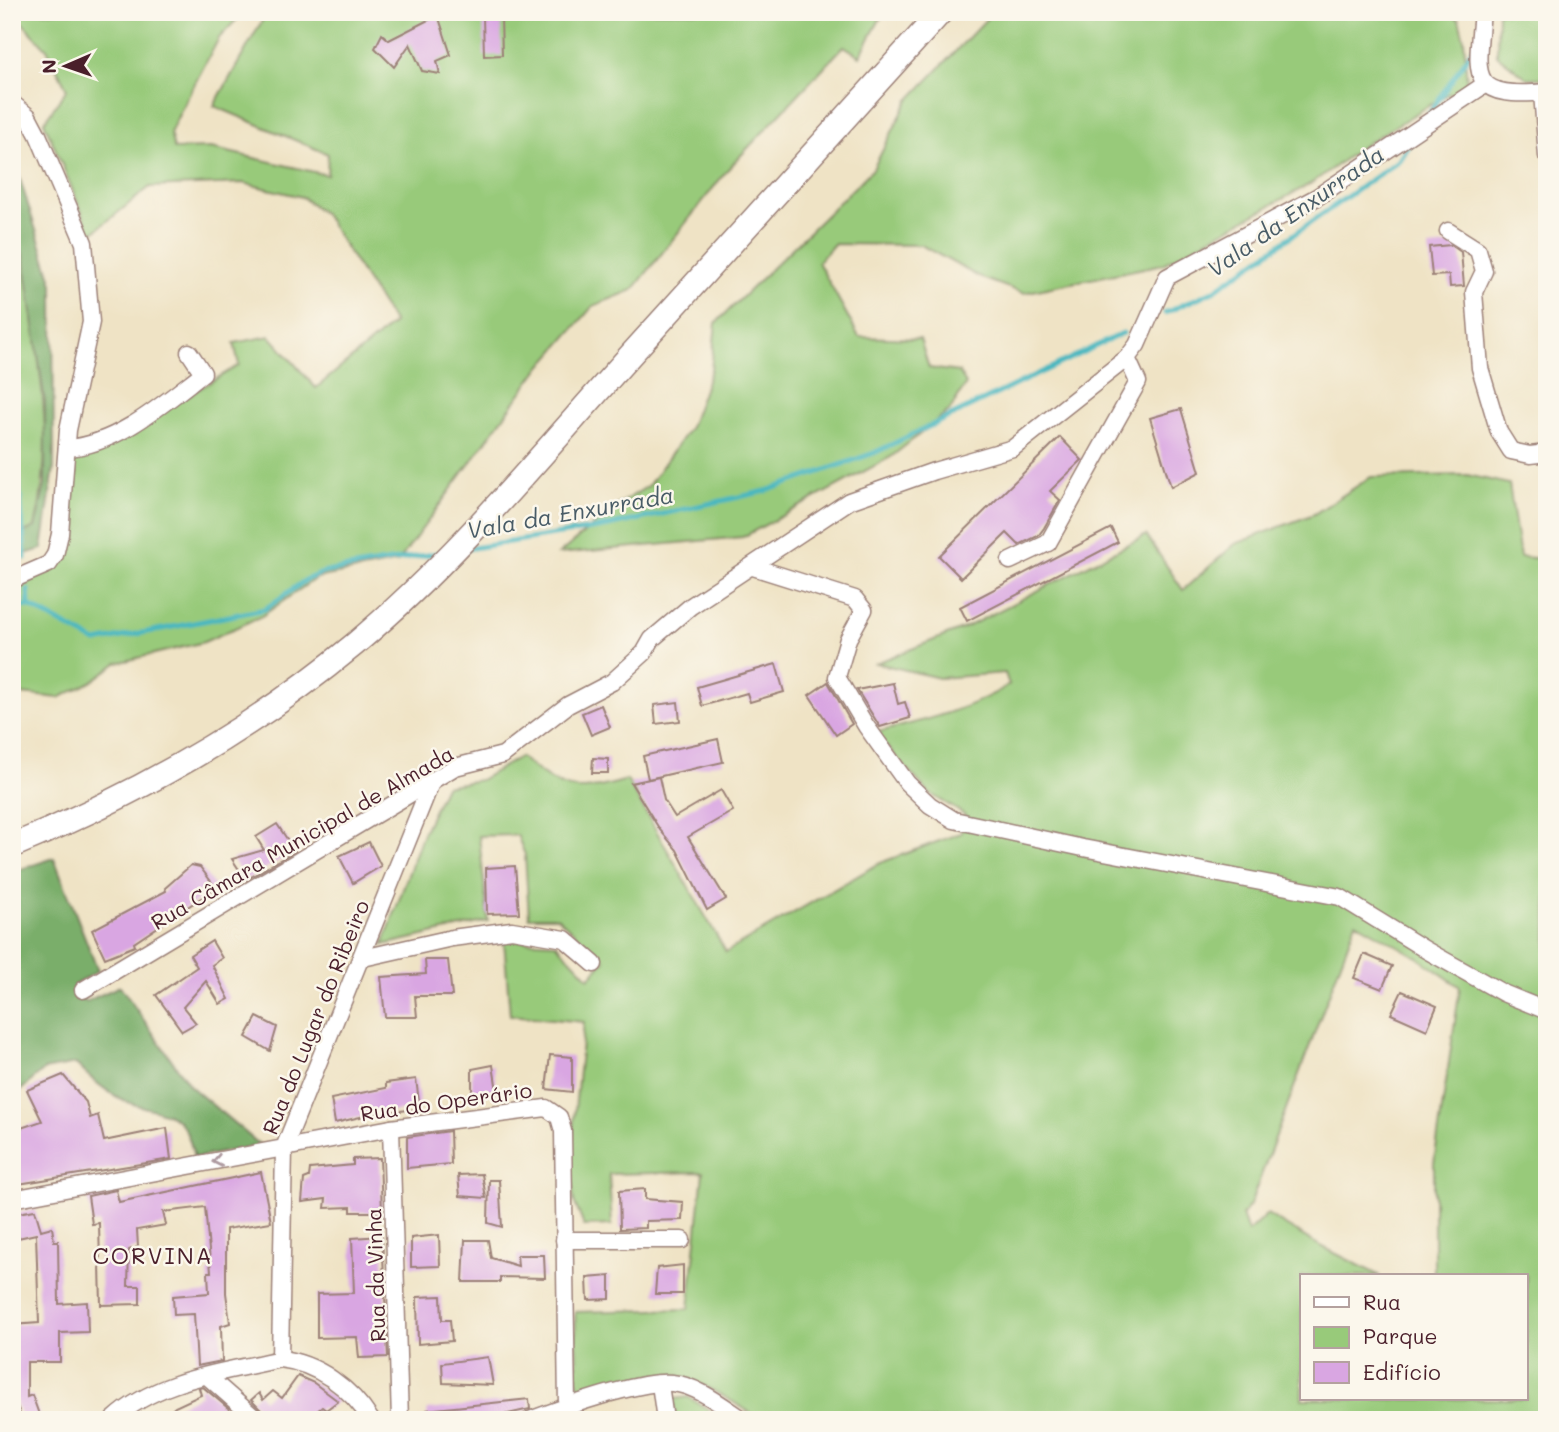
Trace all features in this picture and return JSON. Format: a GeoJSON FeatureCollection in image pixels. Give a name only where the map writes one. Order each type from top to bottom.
{"type":"FeatureCollection","features":[{"type":"Feature","properties":{"kind":"main road"},"geometry":{"type":"LineString","coordinates":[[12,846],[145,786],[236,732],[356,643],[421,582],[531,468],[941,12]]}},
{"type":"Feature","properties":{"kind":"street"},"geometry":{"type":"LineString","coordinates":[[1482,12],[1477,69],[1485,85],[1499,92],[1544,92],[1547,156]]}},
{"type":"Feature","properties":{"kind":"street"},"geometry":{"type":"LineString","coordinates":[[1010,561],[1048,543],[1138,382],[1127,358],[1138,345],[1167,277],[1317,197],[1485,85]]}},
{"type":"Feature","properties":{"kind":"street"},"geometry":{"type":"LineString","coordinates":[[12,103],[28,116],[38,135],[84,243],[91,323],[74,394],[60,534],[55,555],[49,564],[12,580]]}},
{"type":"Feature","properties":{"kind":"street"},"geometry":{"type":"LineString","coordinates":[[1448,231],[1478,250],[1484,271],[1474,292],[1480,368],[1499,432],[1511,451],[1530,455],[1547,453]]}},
{"type":"Feature","properties":{"kind":"street"},"geometry":{"type":"LineString","coordinates":[[68,448],[84,447],[122,429],[162,405],[202,373],[189,352]]}},
{"type":"Feature","properties":{"kind":"street","name":"Rua Câmara Municipal de Almada"},"geometry":{"type":"LineString","coordinates":[[83,990],[455,768],[503,755],[568,705],[612,682],[644,653],[652,639],[691,606],[849,501],[934,471],[1013,448],[1127,358]]}},
{"type":"Feature","properties":{"kind":"street"},"geometry":{"type":"LineString","coordinates":[[753,567],[855,599],[864,610],[848,639],[837,677],[866,726],[907,783],[930,805],[954,820],[1083,848],[1340,897],[1503,993],[1547,1011]]}},
{"type":"Feature","properties":{"kind":"street","name":"Rua do Lugar do Ribeiro"},"geometry":{"type":"LineString","coordinates":[[280,1359],[284,1148],[363,958],[431,783]]}},
{"type":"Feature","properties":{"kind":"street"},"geometry":{"type":"LineString","coordinates":[[363,958],[452,937],[512,930],[565,939],[594,964]]}},
{"type":"Feature","properties":{"kind":"street","name":"Rua do Operário"},"geometry":{"type":"LineString","coordinates":[[12,1199],[391,1128],[546,1108],[559,1117],[563,1130],[567,1406]]}},
{"type":"Feature","properties":{"kind":"street","name":"Rua da Vinha"},"geometry":{"type":"LineString","coordinates":[[391,1128],[400,1420]]}},
{"type":"Feature","properties":{"kind":"street"},"geometry":{"type":"LineString","coordinates":[[564,1240],[682,1240]]}},
{"type":"Feature","properties":{"kind":"street"},"geometry":{"type":"LineString","coordinates":[[113,1420],[125,1409],[165,1386],[280,1359],[295,1360],[326,1374],[341,1386],[371,1420]]}},
{"type":"Feature","properties":{"kind":"street"},"geometry":{"type":"LineString","coordinates":[[207,1377],[257,1420]]}},
{"type":"Feature","properties":{"kind":"street"},"geometry":{"type":"LineString","coordinates":[[530,1420],[567,1406],[673,1383],[690,1388],[744,1420]]}},
{"type":"Feature","properties":{"kind":"street"},"geometry":{"type":"LineString","coordinates":[[660,1384],[665,1420]]}},
{"type":"Feature","properties":{"kind":"green space"},"geometry":{"type":"Polygon","coordinates":[[[12,12],[244,12],[219,38],[186,100],[170,133],[174,149],[211,148],[327,175],[328,154],[214,106],[267,12],[884,12],[860,56],[844,46],[729,168],[633,290],[593,306],[537,371],[398,562],[316,578],[262,616],[204,642],[117,663],[91,682],[59,698],[12,693],[12,589],[24,585],[57,561],[74,456],[112,441],[239,365],[234,343],[270,336],[316,388],[394,323],[324,214],[302,197],[243,183],[150,187],[91,234],[44,122],[67,89],[47,49],[12,12]]]}},
{"type":"Feature","properties":{"kind":"green space"},"geometry":{"type":"Polygon","coordinates":[[[993,12],[1446,12],[1459,19],[1464,39],[1467,85],[1453,98],[1450,93],[1367,143],[1312,183],[1163,264],[1023,293],[979,277],[921,245],[834,244],[818,262],[859,337],[920,339],[929,368],[959,372],[966,384],[950,410],[891,457],[743,537],[559,554],[616,506],[648,486],[690,427],[711,370],[716,323],[873,169],[908,101],[993,12]]]}},
{"type":"Feature","properties":{"kind":"green space"},"geometry":{"type":"Polygon","coordinates":[[[1498,12],[1547,12],[1547,78],[1527,78],[1497,55],[1498,12]]]}},
{"type":"Feature","properties":{"kind":"green space"},"geometry":{"type":"Polygon","coordinates":[[[12,154],[53,284],[54,468],[42,549],[12,558],[12,538],[35,527],[45,485],[45,403],[24,256],[12,231],[12,154]]]}},
{"type":"Feature","properties":{"kind":"green space"},"geometry":{"type":"Polygon","coordinates":[[[12,231],[24,265],[38,351],[45,450],[35,527],[12,538],[12,231]]]}},
{"type":"Feature","properties":{"kind":"green space"},"geometry":{"type":"Polygon","coordinates":[[[1467,475],[1509,484],[1520,557],[1547,559],[1547,1420],[762,1420],[695,1382],[665,1374],[626,1380],[578,1395],[575,1312],[689,1309],[703,1172],[609,1174],[612,1225],[584,1226],[574,1201],[570,1158],[584,1022],[510,1015],[504,940],[556,943],[589,978],[605,960],[557,917],[529,917],[525,855],[517,835],[479,836],[488,921],[383,945],[423,833],[445,786],[480,780],[520,757],[547,778],[569,788],[593,788],[627,780],[726,952],[880,863],[961,833],[965,815],[929,793],[874,733],[977,702],[1009,685],[1005,673],[939,678],[876,663],[967,627],[1146,535],[1183,590],[1235,544],[1314,514],[1371,477],[1467,475]],[[1356,922],[1250,1205],[1242,1215],[1248,1232],[1267,1214],[1315,1243],[1376,1274],[1300,1274],[1300,1400],[1528,1400],[1528,1274],[1434,1274],[1434,1163],[1460,987],[1417,957],[1356,922]]]}},
{"type":"Feature","properties":{"kind":"green space"},"geometry":{"type":"Polygon","coordinates":[[[54,858],[98,971],[74,985],[85,1002],[120,986],[190,1086],[260,1145],[194,1158],[186,1131],[174,1117],[115,1096],[76,1064],[44,1070],[12,1098],[12,872],[54,858]]]}},
{"type":"Feature","properties":{"kind":"green space"},"geometry":{"type":"Polygon","coordinates":[[[688,1397],[726,1420],[676,1420],[673,1399],[688,1397]]]}},
{"type":"Feature","properties":{"kind":"building"},"geometry":{"type":"Polygon","coordinates":[[[438,15],[451,55],[437,61],[440,74],[422,71],[410,44],[394,67],[375,48],[382,34],[389,40],[438,15]]]}},
{"type":"Feature","properties":{"kind":"building"},"geometry":{"type":"Polygon","coordinates":[[[501,15],[502,55],[484,56],[483,16],[501,15]]]}},
{"type":"Feature","properties":{"kind":"building"},"geometry":{"type":"Polygon","coordinates":[[[1451,245],[1461,252],[1464,286],[1450,287],[1449,275],[1432,276],[1429,247],[1451,245]]]}},
{"type":"Feature","properties":{"kind":"building"},"geometry":{"type":"Polygon","coordinates":[[[1181,409],[1200,472],[1171,487],[1150,418],[1181,409]]]}},
{"type":"Feature","properties":{"kind":"building"},"geometry":{"type":"Polygon","coordinates":[[[1060,437],[1082,460],[1050,491],[1060,500],[1044,528],[1038,536],[1019,545],[1007,533],[961,578],[939,556],[1060,437]]]}},
{"type":"Feature","properties":{"kind":"building"},"geometry":{"type":"Polygon","coordinates":[[[1111,528],[1118,542],[967,621],[960,607],[1111,528]]]}},
{"type":"Feature","properties":{"kind":"building"},"geometry":{"type":"Polygon","coordinates":[[[776,664],[784,692],[750,702],[747,693],[702,706],[697,687],[776,664]]]}},
{"type":"Feature","properties":{"kind":"building"},"geometry":{"type":"Polygon","coordinates":[[[828,682],[852,724],[836,735],[809,695],[828,682]]]}},
{"type":"Feature","properties":{"kind":"building"},"geometry":{"type":"Polygon","coordinates":[[[893,683],[898,704],[905,702],[910,718],[880,727],[857,690],[893,683]]]}},
{"type":"Feature","properties":{"kind":"building"},"geometry":{"type":"Polygon","coordinates":[[[678,702],[680,721],[656,724],[654,705],[678,702]]]}},
{"type":"Feature","properties":{"kind":"building"},"geometry":{"type":"Polygon","coordinates":[[[601,705],[610,727],[591,735],[582,713],[601,705]]]}},
{"type":"Feature","properties":{"kind":"building"},"geometry":{"type":"Polygon","coordinates":[[[718,739],[723,762],[648,779],[643,756],[718,739]]]}},
{"type":"Feature","properties":{"kind":"building"},"geometry":{"type":"Polygon","coordinates":[[[593,758],[608,759],[608,773],[592,773],[593,758]]]}},
{"type":"Feature","properties":{"kind":"building"},"geometry":{"type":"Polygon","coordinates":[[[659,777],[664,800],[675,817],[721,790],[733,811],[688,837],[726,899],[707,910],[677,850],[660,830],[631,783],[659,777]]]}},
{"type":"Feature","properties":{"kind":"building"},"geometry":{"type":"Polygon","coordinates":[[[277,824],[295,851],[246,880],[232,859],[264,850],[256,837],[277,824]]]}},
{"type":"Feature","properties":{"kind":"building"},"geometry":{"type":"Polygon","coordinates":[[[369,842],[381,866],[353,883],[339,856],[369,842]]]}},
{"type":"Feature","properties":{"kind":"building"},"geometry":{"type":"Polygon","coordinates":[[[191,865],[200,867],[216,888],[134,943],[135,946],[105,958],[92,930],[166,891],[165,888],[191,865]]]}},
{"type":"Feature","properties":{"kind":"building"},"geometry":{"type":"Polygon","coordinates":[[[515,866],[519,913],[487,914],[486,868],[515,866]]]}},
{"type":"Feature","properties":{"kind":"building"},"geometry":{"type":"Polygon","coordinates":[[[212,941],[222,958],[212,965],[229,999],[220,1004],[206,981],[183,1007],[196,1023],[182,1031],[156,995],[197,967],[190,955],[212,941]]]}},
{"type":"Feature","properties":{"kind":"building"},"geometry":{"type":"Polygon","coordinates":[[[1364,954],[1392,966],[1382,989],[1354,978],[1364,954]]]}},
{"type":"Feature","properties":{"kind":"building"},"geometry":{"type":"Polygon","coordinates":[[[425,960],[448,960],[452,996],[415,996],[417,1017],[385,1017],[381,977],[426,974],[425,960]]]}},
{"type":"Feature","properties":{"kind":"building"},"geometry":{"type":"Polygon","coordinates":[[[1402,991],[1437,1006],[1427,1030],[1391,1014],[1402,991]]]}},
{"type":"Feature","properties":{"kind":"building"},"geometry":{"type":"Polygon","coordinates":[[[257,1017],[277,1027],[270,1051],[246,1037],[257,1017]]]}},
{"type":"Feature","properties":{"kind":"building"},"geometry":{"type":"Polygon","coordinates":[[[550,1055],[572,1057],[572,1092],[546,1089],[550,1055]]]}},
{"type":"Feature","properties":{"kind":"building"},"geometry":{"type":"Polygon","coordinates":[[[493,1065],[497,1091],[472,1095],[472,1069],[493,1065]]]}},
{"type":"Feature","properties":{"kind":"building"},"geometry":{"type":"Polygon","coordinates":[[[63,1075],[86,1102],[90,1118],[98,1115],[104,1141],[167,1128],[171,1159],[12,1185],[12,1131],[42,1121],[27,1090],[63,1075]]]}},
{"type":"Feature","properties":{"kind":"building"},"geometry":{"type":"Polygon","coordinates":[[[416,1079],[420,1109],[377,1113],[335,1123],[331,1099],[386,1088],[386,1083],[416,1079]]]}},
{"type":"Feature","properties":{"kind":"building"},"geometry":{"type":"Polygon","coordinates":[[[450,1131],[451,1164],[407,1168],[407,1137],[450,1131]]]}},
{"type":"Feature","properties":{"kind":"building"},"geometry":{"type":"Polygon","coordinates":[[[380,1158],[382,1212],[351,1212],[351,1207],[325,1208],[326,1199],[302,1202],[304,1179],[309,1177],[310,1169],[353,1165],[353,1159],[380,1158]]]}},
{"type":"Feature","properties":{"kind":"building"},"geometry":{"type":"Polygon","coordinates":[[[261,1172],[271,1222],[226,1229],[226,1293],[230,1323],[221,1326],[222,1361],[197,1366],[194,1314],[174,1315],[173,1296],[209,1293],[208,1272],[211,1272],[205,1207],[163,1212],[166,1225],[137,1230],[138,1247],[129,1250],[128,1286],[140,1286],[140,1304],[101,1305],[99,1223],[92,1224],[88,1196],[116,1190],[119,1202],[261,1172]]]}},
{"type":"Feature","properties":{"kind":"building"},"geometry":{"type":"Polygon","coordinates":[[[482,1174],[486,1198],[460,1196],[458,1175],[482,1174]]]}},
{"type":"Feature","properties":{"kind":"building"},"geometry":{"type":"Polygon","coordinates":[[[489,1180],[499,1180],[502,1227],[488,1223],[489,1180]]]}},
{"type":"Feature","properties":{"kind":"building"},"geometry":{"type":"Polygon","coordinates":[[[645,1189],[645,1199],[683,1202],[682,1220],[646,1221],[646,1228],[620,1229],[619,1191],[645,1189]]]}},
{"type":"Feature","properties":{"kind":"building"},"geometry":{"type":"Polygon","coordinates":[[[35,1210],[41,1230],[52,1227],[54,1241],[58,1241],[59,1304],[87,1302],[88,1332],[60,1333],[60,1362],[27,1362],[27,1397],[32,1395],[41,1420],[22,1420],[12,1391],[12,1325],[39,1323],[36,1234],[18,1238],[17,1233],[12,1234],[12,1214],[35,1210]]]}},
{"type":"Feature","properties":{"kind":"building"},"geometry":{"type":"Polygon","coordinates":[[[439,1235],[440,1266],[411,1267],[411,1238],[439,1235]]]}},
{"type":"Feature","properties":{"kind":"building"},"geometry":{"type":"Polygon","coordinates":[[[382,1236],[388,1357],[359,1358],[357,1337],[317,1338],[317,1294],[354,1293],[352,1238],[382,1236]]]}},
{"type":"Feature","properties":{"kind":"building"},"geometry":{"type":"Polygon","coordinates":[[[465,1240],[488,1240],[491,1258],[518,1266],[517,1255],[544,1255],[545,1278],[500,1277],[500,1282],[463,1282],[465,1240]]]}},
{"type":"Feature","properties":{"kind":"building"},"geometry":{"type":"Polygon","coordinates":[[[683,1265],[683,1294],[655,1294],[657,1268],[683,1265]]]}},
{"type":"Feature","properties":{"kind":"building"},"geometry":{"type":"Polygon","coordinates":[[[610,1276],[610,1299],[588,1300],[587,1278],[610,1276]]]}},
{"type":"Feature","properties":{"kind":"building"},"geometry":{"type":"Polygon","coordinates":[[[441,1296],[442,1320],[450,1320],[452,1341],[418,1344],[417,1297],[441,1296]]]}},
{"type":"Feature","properties":{"kind":"building"},"geometry":{"type":"Polygon","coordinates":[[[488,1357],[493,1385],[443,1383],[442,1363],[488,1357]]]}},
{"type":"Feature","properties":{"kind":"building"},"geometry":{"type":"Polygon","coordinates":[[[298,1376],[314,1383],[338,1401],[326,1410],[322,1407],[306,1420],[267,1420],[251,1400],[259,1393],[263,1400],[273,1391],[282,1398],[298,1376]]]}},
{"type":"Feature","properties":{"kind":"building"},"geometry":{"type":"Polygon","coordinates":[[[203,1387],[229,1409],[230,1417],[161,1420],[175,1407],[201,1395],[199,1388],[203,1387]]]}},
{"type":"Feature","properties":{"kind":"building"},"geometry":{"type":"Polygon","coordinates":[[[529,1399],[530,1409],[494,1417],[494,1420],[428,1420],[427,1410],[529,1399]]]}},
{"type":"Feature","properties":{"kind":"waterway","name":"Vala da Enxurrada"},"geometry":{"type":"LineString","coordinates":[[1429,114],[1474,47]]}},
{"type":"Feature","properties":{"kind":"waterway","name":"Vala da Enxurrada"},"geometry":{"type":"LineString","coordinates":[[1165,313],[1215,290],[1399,160],[1412,140]]}},
{"type":"Feature","properties":{"kind":"waterway","name":"Vala da Enxurrada"},"geometry":{"type":"LineString","coordinates":[[466,549],[604,527],[766,491],[874,453],[1123,333]]}},
{"type":"Feature","properties":{"kind":"waterway"},"geometry":{"type":"LineString","coordinates":[[12,445],[18,474],[25,558]]}},
{"type":"Feature","properties":{"kind":"waterway","name":"Vala da Enxurrada"},"geometry":{"type":"LineString","coordinates":[[12,608],[29,606],[96,642],[265,609],[307,579],[325,572],[439,553]]}},
{"type":"Feature","properties":{"kind":"waterway"},"geometry":{"type":"LineString","coordinates":[[28,590],[29,606]]}},
{"type":"Feature","properties":{"kind":"district","name":"CORVINA"},"geometry":{"type":"Point","coordinates":[153,1255]}}]}
